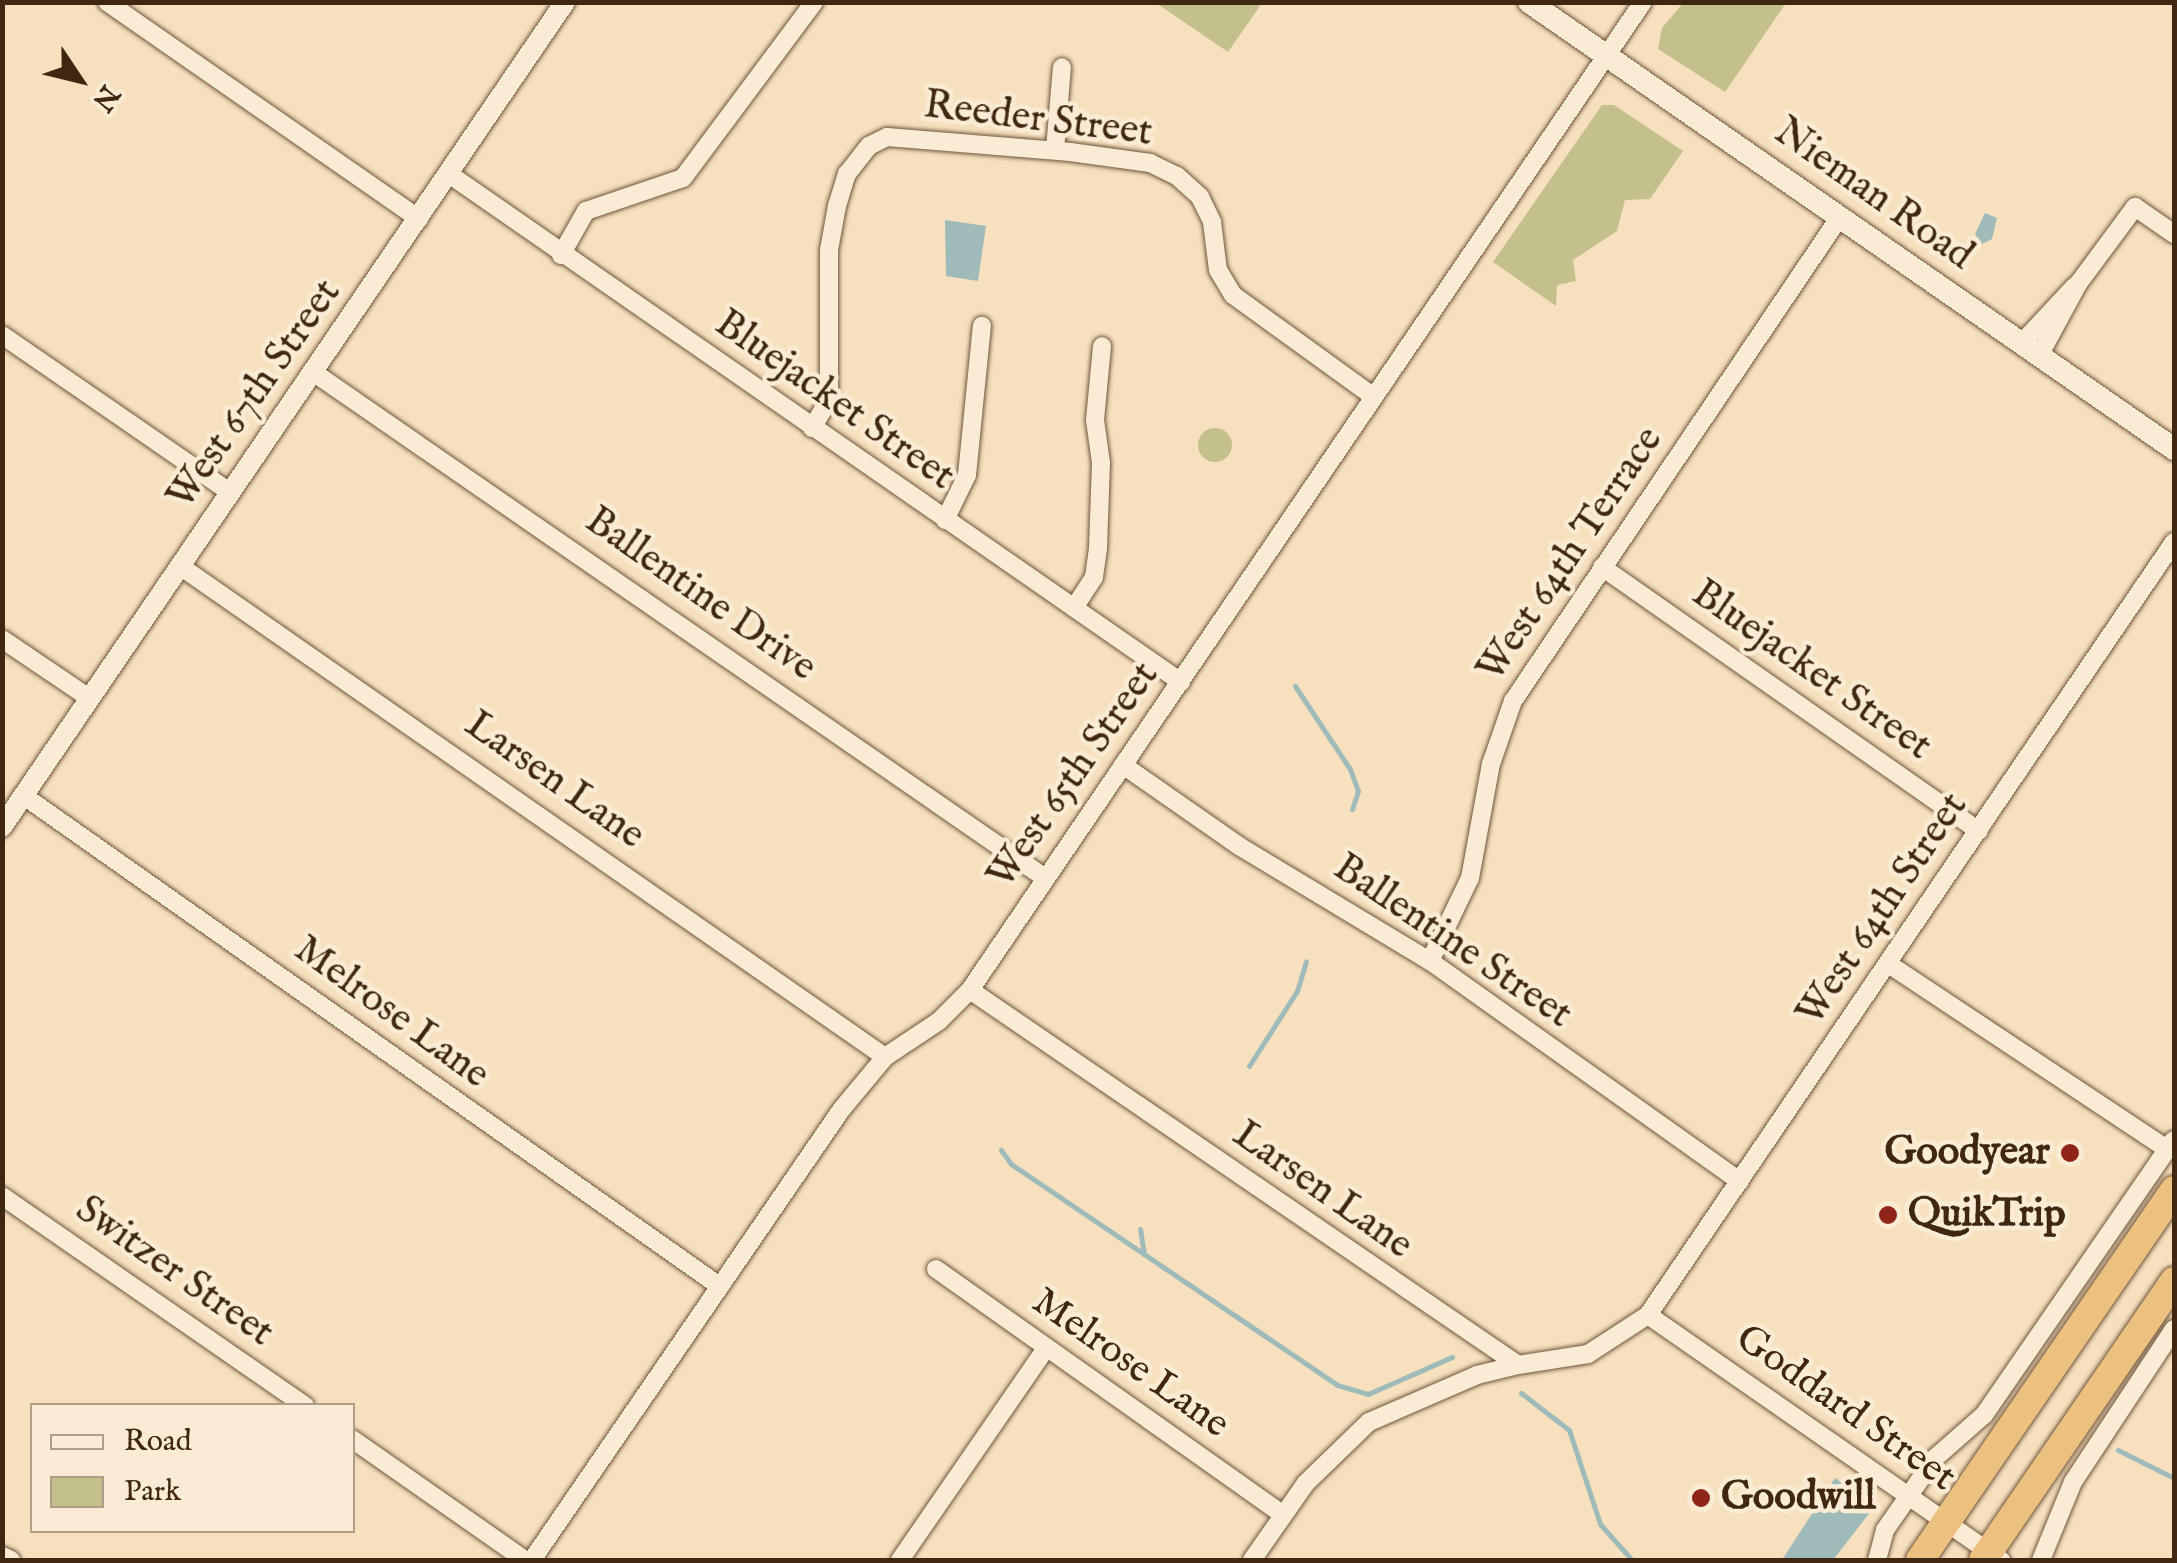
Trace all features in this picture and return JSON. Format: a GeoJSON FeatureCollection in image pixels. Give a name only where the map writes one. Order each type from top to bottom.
{"type":"FeatureCollection","features":[{"type":"Feature","properties":{"kind":"highway"},"geometry":{"type":"LineString","coordinates":[[1920,1560],[2174,1190]]}},
{"type":"Feature","properties":{"kind":"highway"},"geometry":{"type":"LineString","coordinates":[[1991,1558],[2174,1281]]}},
{"type":"Feature","properties":{"kind":"main road","name":"Nieman Road"},"geometry":{"type":"LineString","coordinates":[[1529,2],[2174,450]]}},
{"type":"Feature","properties":{"kind":"street"},"geometry":{"type":"LineString","coordinates":[[108,2],[419,219]]}},
{"type":"Feature","properties":{"kind":"street","name":"West 67th Street"},"geometry":{"type":"LineString","coordinates":[[2,827],[565,2]]}},
{"type":"Feature","properties":{"kind":"street"},"geometry":{"type":"LineString","coordinates":[[561,255],[586,211],[683,178],[814,2]]}},
{"type":"Feature","properties":{"kind":"street","name":"West 65th Street"},"geometry":{"type":"LineString","coordinates":[[528,1560],[718,1286],[886,1057],[939,1021],[970,990],[1643,2]]}},
{"type":"Feature","properties":{"kind":"street"},"geometry":{"type":"LineString","coordinates":[[1055,150],[1062,67]]}},
{"type":"Feature","properties":{"kind":"street","name":"Reeder Street"},"geometry":{"type":"LineString","coordinates":[[812,428],[829,400],[828,250],[837,206],[847,174],[879,138],[1055,150],[1150,163],[1177,176],[1200,197],[1212,222],[1218,270],[1233,295],[1374,397]]}},
{"type":"Feature","properties":{"kind":"street","name":"Bluejacket Street"},"geometry":{"type":"LineString","coordinates":[[449,174],[1181,682]]}},
{"type":"Feature","properties":{"kind":"street"},"geometry":{"type":"LineString","coordinates":[[2030,350],[2135,208],[2174,234]]}},
{"type":"Feature","properties":{"kind":"street","name":"West 64th Terrace"},"geometry":{"type":"LineString","coordinates":[[1430,961],[1470,878],[1491,764],[1513,701],[1839,218]]}},
{"type":"Feature","properties":{"kind":"street"},"geometry":{"type":"LineString","coordinates":[[944,520],[967,475],[982,326]]}},
{"type":"Feature","properties":{"kind":"street"},"geometry":{"type":"LineString","coordinates":[[2,335],[230,492]]}},
{"type":"Feature","properties":{"kind":"street"},"geometry":{"type":"LineString","coordinates":[[1074,608],[1094,577],[1098,548],[1102,464],[1095,420],[1102,346]]}},
{"type":"Feature","properties":{"kind":"street","name":"Ballentine Drive"},"geometry":{"type":"LineString","coordinates":[[313,372],[1045,878]]}},
{"type":"Feature","properties":{"kind":"street","name":"West 64th Street"},"geometry":{"type":"LineString","coordinates":[[1648,1315],[2174,542]]}},
{"type":"Feature","properties":{"kind":"street","name":"Larsen Lane"},"geometry":{"type":"LineString","coordinates":[[180,566],[886,1057]]}},
{"type":"Feature","properties":{"kind":"street","name":"Bluejacket Street"},"geometry":{"type":"LineString","coordinates":[[1602,568],[1979,831]]}},
{"type":"Feature","properties":{"kind":"street"},"geometry":{"type":"LineString","coordinates":[[2,638],[89,698]]}},
{"type":"Feature","properties":{"kind":"street","name":"Ballentine Street"},"geometry":{"type":"LineString","coordinates":[[1123,766],[1239,846],[1430,961],[1740,1181]]}},
{"type":"Feature","properties":{"kind":"street","name":"Melrose Lane"},"geometry":{"type":"LineString","coordinates":[[24,796],[718,1286]]}},
{"type":"Feature","properties":{"kind":"street"},"geometry":{"type":"LineString","coordinates":[[1878,1560],[1885,1530],[1935,1458],[1984,1414],[2171,1145],[1890,964]]}},
{"type":"Feature","properties":{"kind":"street","name":"Larsen Lane"},"geometry":{"type":"LineString","coordinates":[[970,990],[1518,1365]]}},
{"type":"Feature","properties":{"kind":"street","name":"Switzer Street"},"geometry":{"type":"LineString","coordinates":[[2,1196],[301,1403]]}},
{"type":"Feature","properties":{"kind":"street","name":"Melrose Lane"},"geometry":{"type":"LineString","coordinates":[[936,1269],[1283,1516]]}},
{"type":"Feature","properties":{"kind":"street"},"geometry":{"type":"LineString","coordinates":[[1276,1560],[1256,1555],[1332,1452],[1369,1422],[1477,1374],[1588,1354],[1648,1315]]}},
{"type":"Feature","properties":{"kind":"street","name":"Goddard Street"},"geometry":{"type":"LineString","coordinates":[[1648,1315],[1909,1495],[1991,1558]]}},
{"type":"Feature","properties":{"kind":"street"},"geometry":{"type":"LineString","coordinates":[[2041,1560],[2073,1482],[2174,1329]]}},
{"type":"Feature","properties":{"kind":"street"},"geometry":{"type":"LineString","coordinates":[[900,1560],[1046,1348]]}},
{"type":"Feature","properties":{"kind":"street"},"geometry":{"type":"LineString","coordinates":[[355,1441],[528,1560]]}},
{"type":"Feature","properties":{"kind":"street"},"geometry":{"type":"LineString","coordinates":[[2,1556],[11,1560]]}},
{"type":"Feature","properties":{"kind":"green space"},"geometry":{"type":"Polygon","coordinates":[[[1262,2],[1228,52],[1156,3],[1262,2]]]}},
{"type":"Feature","properties":{"kind":"green space"},"geometry":{"type":"Polygon","coordinates":[[[1684,2],[1786,3],[1725,92],[1658,49],[1662,28],[1684,2]]]}},
{"type":"Feature","properties":{"kind":"green space"},"geometry":{"type":"Polygon","coordinates":[[[1602,105],[1614,105],[1683,151],[1650,199],[1625,200],[1617,231],[1573,260],[1576,281],[1557,285],[1556,306],[1493,262],[1602,105]]]}},
{"type":"Feature","properties":{"kind":"green space"},"geometry":{"type":"Polygon","coordinates":[[[1215,428],[1227,433],[1232,445],[1227,457],[1215,462],[1203,457],[1198,445],[1203,433],[1215,428]]]}},
{"type":"Feature","properties":{"kind":"water"},"geometry":{"type":"Polygon","coordinates":[[[1985,213],[1997,218],[1992,239],[1982,244],[1975,234],[1985,213]]]}},
{"type":"Feature","properties":{"kind":"water"},"geometry":{"type":"Polygon","coordinates":[[[945,220],[986,226],[978,281],[946,276],[945,220]]]}},
{"type":"Feature","properties":{"kind":"water"},"geometry":{"type":"Polygon","coordinates":[[[1835,1478],[1875,1506],[1833,1560],[1782,1560],[1835,1478]]]}},
{"type":"Feature","properties":{"kind":"waterway"},"geometry":{"type":"LineString","coordinates":[[1295,686],[1350,769],[1358,791],[1352,809]]}},
{"type":"Feature","properties":{"kind":"waterway"},"geometry":{"type":"LineString","coordinates":[[1249,1066],[1297,991],[1306,961]]}},
{"type":"Feature","properties":{"kind":"waterway"},"geometry":{"type":"LineString","coordinates":[[1001,1150],[1011,1164],[1337,1385],[1368,1394],[1452,1357]]}},
{"type":"Feature","properties":{"kind":"waterway"},"geometry":{"type":"LineString","coordinates":[[1140,1229],[1144,1255]]}},
{"type":"Feature","properties":{"kind":"waterway"},"geometry":{"type":"LineString","coordinates":[[1521,1393],[1569,1430],[1600,1524],[1632,1560]]}},
{"type":"Feature","properties":{"kind":"waterway"},"geometry":{"type":"LineString","coordinates":[[2118,1450],[2174,1478]]}},
{"type":"Feature","properties":{"kind":"place","name":"Goodyear"},"geometry":{"type":"Point","coordinates":[2070,1153]}},
{"type":"Feature","properties":{"kind":"place","name":"QuikTrip"},"geometry":{"type":"Point","coordinates":[1888,1215]}},
{"type":"Feature","properties":{"kind":"place","name":"Goodwill"},"geometry":{"type":"Point","coordinates":[1701,1498]}}]}
